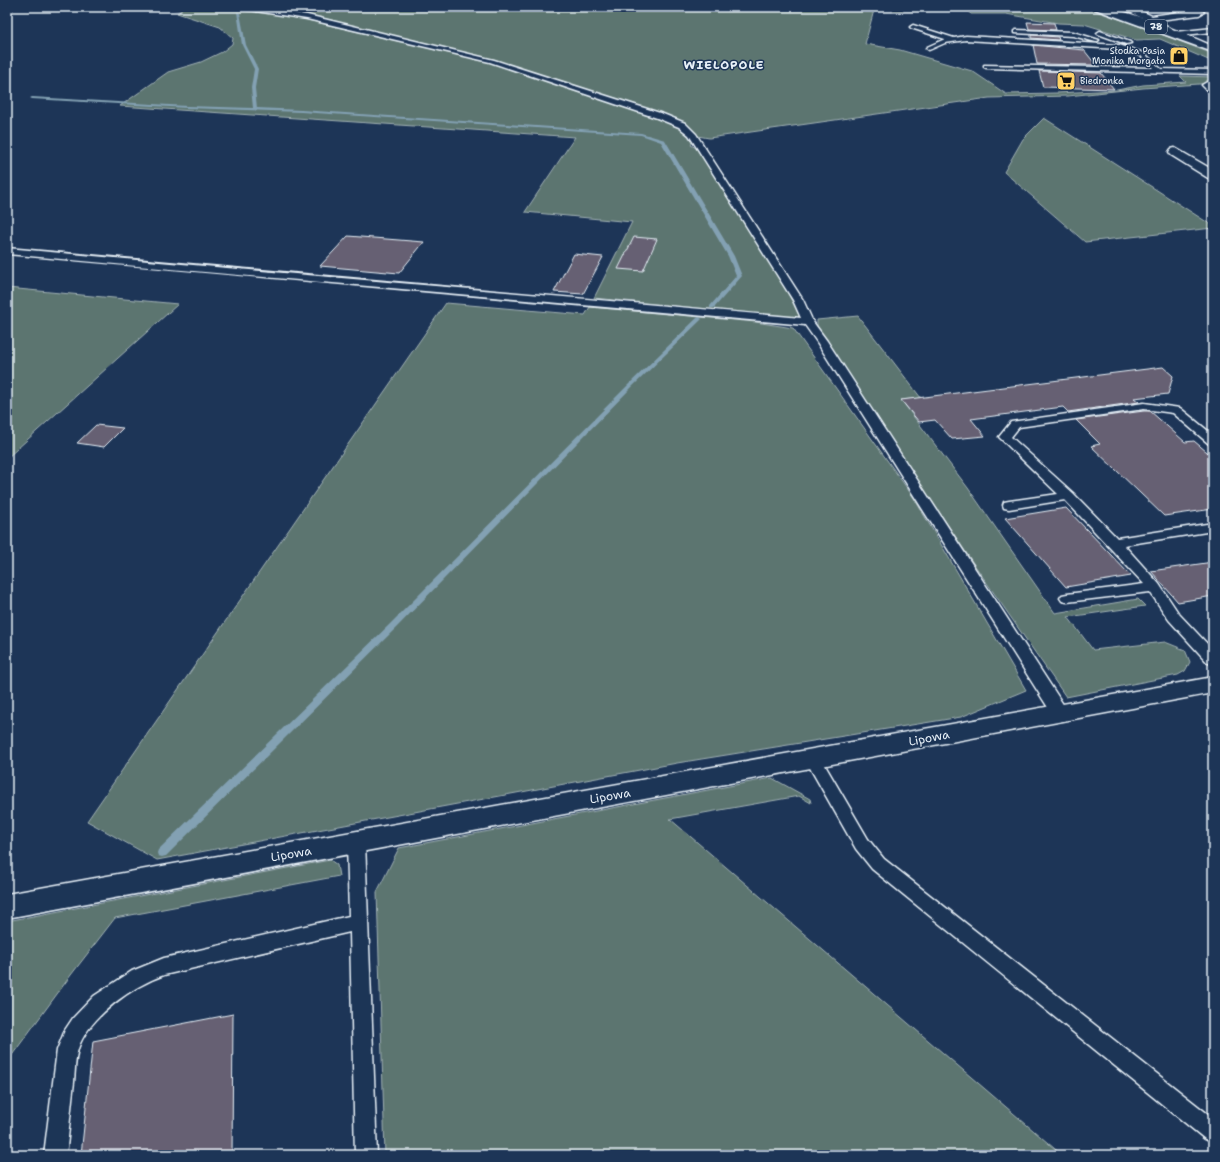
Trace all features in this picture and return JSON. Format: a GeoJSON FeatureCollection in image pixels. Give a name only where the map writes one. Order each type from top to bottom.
{"type":"FeatureCollection","features":[{"type":"Feature","properties":{"kind":"street","name":"78"},"geometry":{"type":"LineString","coordinates":[[1098,7],[1213,48]]}},
{"type":"Feature","properties":{"kind":"street"},"geometry":{"type":"LineString","coordinates":[[1125,7],[1152,19]]}},
{"type":"Feature","properties":{"kind":"street"},"geometry":{"type":"LineString","coordinates":[[1140,21],[1157,17],[1199,12]]}},
{"type":"Feature","properties":{"kind":"street"},"geometry":{"type":"LineString","coordinates":[[1175,152],[1213,175]]}},
{"type":"Feature","properties":{"kind":"street","name":"Lipowa"},"geometry":{"type":"LineString","coordinates":[[7,906],[1213,685]]}},
{"type":"Feature","properties":{"kind":"lane"},"geometry":{"type":"LineString","coordinates":[[7,9],[12,7]]}},
{"type":"Feature","properties":{"kind":"lane"},"geometry":{"type":"LineString","coordinates":[[243,7],[270,10],[307,17],[492,61],[660,116],[682,125],[692,134],[739,206],[798,300],[808,322],[822,341],[1060,713]]}},
{"type":"Feature","properties":{"kind":"lane"},"geometry":{"type":"LineString","coordinates":[[913,27],[952,39]]}},
{"type":"Feature","properties":{"kind":"lane"},"geometry":{"type":"LineString","coordinates":[[1175,34],[1213,30]]}},
{"type":"Feature","properties":{"kind":"lane"},"geometry":{"type":"LineString","coordinates":[[993,31],[997,40]]}},
{"type":"Feature","properties":{"kind":"lane"},"geometry":{"type":"LineString","coordinates":[[1008,31],[1073,34],[1106,43],[1113,47]]}},
{"type":"Feature","properties":{"kind":"lane"},"geometry":{"type":"LineString","coordinates":[[1100,33],[1144,48],[1131,51]]}},
{"type":"Feature","properties":{"kind":"lane"},"geometry":{"type":"LineString","coordinates":[[929,48],[952,39],[966,38],[1113,47],[1142,54],[1159,70]]}},
{"type":"Feature","properties":{"kind":"lane"},"geometry":{"type":"LineString","coordinates":[[986,66],[1213,72]]}},
{"type":"Feature","properties":{"kind":"lane"},"geometry":{"type":"LineString","coordinates":[[7,251],[283,277],[584,301],[808,322]]}},
{"type":"Feature","properties":{"kind":"lane"},"geometry":{"type":"LineString","coordinates":[[1213,440],[1176,410],[1144,406],[1015,424],[1005,437],[1040,472],[1068,496],[1114,543],[1154,587],[1174,617],[1213,659]]}},
{"type":"Feature","properties":{"kind":"lane"},"geometry":{"type":"LineString","coordinates":[[1010,505],[1068,496]]}},
{"type":"Feature","properties":{"kind":"lane"},"geometry":{"type":"LineString","coordinates":[[1114,543],[1213,527]]}},
{"type":"Feature","properties":{"kind":"lane"},"geometry":{"type":"LineString","coordinates":[[1067,598],[1154,587]]}},
{"type":"Feature","properties":{"kind":"lane"},"geometry":{"type":"LineString","coordinates":[[814,759],[862,844],[878,864],[898,882],[1213,1132]]}},
{"type":"Feature","properties":{"kind":"lane"},"geometry":{"type":"LineString","coordinates":[[356,842],[366,1155]]}},
{"type":"Feature","properties":{"kind":"lane"},"geometry":{"type":"LineString","coordinates":[[55,1155],[67,1050],[71,1038],[87,1015],[100,1004],[122,988],[152,970],[325,928],[359,922]]}},
{"type":"Feature","properties":{"kind":"green space"},"geometry":{"type":"Polygon","coordinates":[[[164,7],[234,7],[282,14],[492,63],[663,119],[680,127],[693,142],[691,145],[696,148],[752,232],[778,275],[801,319],[594,298],[632,222],[525,212],[575,137],[120,106],[168,72],[201,62],[222,52],[232,44],[233,38],[220,27],[177,13],[182,10],[164,7]]]}},
{"type":"Feature","properties":{"kind":"green space"},"geometry":{"type":"Polygon","coordinates":[[[254,7],[928,7],[930,11],[874,10],[865,44],[900,50],[972,71],[1006,94],[1117,90],[1143,85],[1186,82],[1180,76],[1213,77],[1213,83],[1143,88],[1068,96],[989,98],[709,138],[698,136],[674,119],[490,59],[300,14],[254,7]]]}},
{"type":"Feature","properties":{"kind":"green space"},"geometry":{"type":"Polygon","coordinates":[[[962,7],[1084,7],[1213,54],[1213,62],[1160,39],[1136,40],[1084,24],[1058,23],[1006,14],[971,14],[962,7]]]}},
{"type":"Feature","properties":{"kind":"green space"},"geometry":{"type":"Polygon","coordinates":[[[1044,118],[1213,226],[1213,228],[1085,242],[1004,172],[1023,139],[1044,118]]]}},
{"type":"Feature","properties":{"kind":"green space"},"geometry":{"type":"Polygon","coordinates":[[[7,288],[178,304],[7,458],[7,288]]]}},
{"type":"Feature","properties":{"kind":"green space"},"geometry":{"type":"Polygon","coordinates":[[[446,303],[585,315],[590,307],[755,322],[793,328],[914,498],[1026,690],[961,717],[677,763],[157,860],[87,821],[446,303]]]}},
{"type":"Feature","properties":{"kind":"green space"},"geometry":{"type":"Polygon","coordinates":[[[858,316],[921,398],[901,400],[968,488],[1055,613],[1138,599],[1145,606],[1068,617],[1093,650],[1165,642],[1185,650],[1190,662],[1185,671],[1178,675],[1066,697],[971,560],[817,328],[817,320],[858,316]]]}},
{"type":"Feature","properties":{"kind":"green space"},"geometry":{"type":"Polygon","coordinates":[[[772,778],[810,799],[811,803],[799,796],[670,819],[1062,1155],[385,1155],[377,892],[399,848],[772,778]]]}},
{"type":"Feature","properties":{"kind":"green space"},"geometry":{"type":"Polygon","coordinates":[[[330,860],[337,865],[339,876],[115,918],[7,1062],[7,921],[330,860]]]}},
{"type":"Feature","properties":{"kind":"building"},"geometry":{"type":"Polygon","coordinates":[[[1027,22],[1054,23],[1056,30],[1029,29],[1027,22]]]}},
{"type":"Feature","properties":{"kind":"building"},"geometry":{"type":"Polygon","coordinates":[[[1031,35],[1058,37],[1059,40],[1031,38],[1031,35]]]}},
{"type":"Feature","properties":{"kind":"building"},"geometry":{"type":"Polygon","coordinates":[[[1033,45],[1084,50],[1096,65],[1037,64],[1033,45]]]}},
{"type":"Feature","properties":{"kind":"building","name":"Biedronka"},"geometry":{"type":"Polygon","coordinates":[[[1039,71],[1101,73],[1114,89],[1043,87],[1039,71]]]}},
{"type":"Feature","properties":{"kind":"building"},"geometry":{"type":"Polygon","coordinates":[[[348,236],[424,242],[399,273],[320,266],[348,236]]]}},
{"type":"Feature","properties":{"kind":"building"},"geometry":{"type":"Polygon","coordinates":[[[634,237],[657,239],[643,271],[618,269],[634,237]]]}},
{"type":"Feature","properties":{"kind":"building"},"geometry":{"type":"Polygon","coordinates":[[[574,254],[603,257],[583,294],[554,292],[574,254]]]}},
{"type":"Feature","properties":{"kind":"building"},"geometry":{"type":"Polygon","coordinates":[[[1163,367],[1173,376],[1168,394],[1134,398],[1139,402],[1068,412],[1063,407],[971,419],[985,436],[952,439],[935,420],[919,422],[901,400],[1163,367]]]}},
{"type":"Feature","properties":{"kind":"building"},"geometry":{"type":"Polygon","coordinates":[[[1150,411],[1185,442],[1194,441],[1213,457],[1213,509],[1164,516],[1091,446],[1100,444],[1076,420],[1150,411]]]}},
{"type":"Feature","properties":{"kind":"building"},"geometry":{"type":"Polygon","coordinates":[[[96,425],[123,428],[104,447],[77,443],[96,425]]]}},
{"type":"Feature","properties":{"kind":"building"},"geometry":{"type":"Polygon","coordinates":[[[1066,508],[1131,576],[1066,587],[1005,518],[1066,508]]]}},
{"type":"Feature","properties":{"kind":"building"},"geometry":{"type":"Polygon","coordinates":[[[1213,562],[1213,596],[1178,602],[1151,571],[1213,562]]]}},
{"type":"Feature","properties":{"kind":"building"},"geometry":{"type":"Polygon","coordinates":[[[233,1014],[232,1155],[81,1155],[93,1041],[233,1014]]]}},
{"type":"Feature","properties":{"kind":"waterway"},"geometry":{"type":"LineString","coordinates":[[238,13],[244,45],[256,69],[253,88],[255,109]]}},
{"type":"Feature","properties":{"kind":"waterway"},"geometry":{"type":"LineString","coordinates":[[32,98],[187,107],[301,111],[641,134],[663,141],[731,256],[739,276],[712,307]]}},
{"type":"Feature","properties":{"kind":"waterway"},"geometry":{"type":"LineString","coordinates":[[162,853],[393,626],[630,386],[699,319]]}},
{"type":"Feature","properties":{"kind":"place","name":"Słodka Pasja Monika Morgała"},"geometry":{"type":"Point","coordinates":[1179,56]}},
{"type":"Feature","properties":{"kind":"place","name":"Biedronka"},"geometry":{"type":"Point","coordinates":[1066,81]}},
{"type":"Feature","properties":{"kind":"district","name":"WIELOPOLE"},"geometry":{"type":"Point","coordinates":[724,65]}}]}
